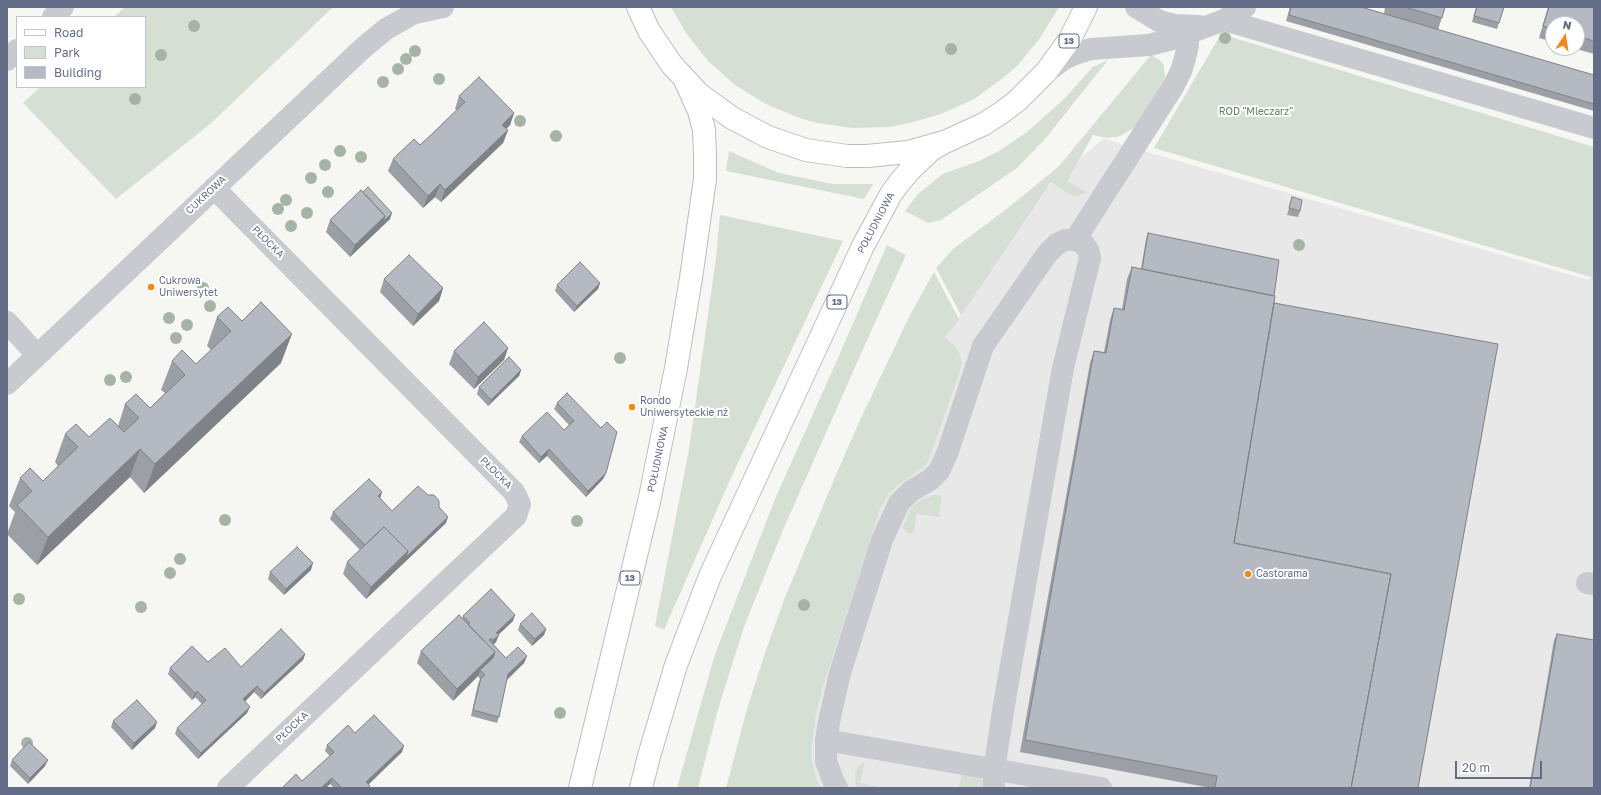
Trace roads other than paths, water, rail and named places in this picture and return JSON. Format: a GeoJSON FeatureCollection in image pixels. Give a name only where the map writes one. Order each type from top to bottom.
{"type":"FeatureCollection","features":[{"type":"Feature","properties":{"kind":"main road","name":"13"},"geometry":{"type":"LineString","coordinates":[[947,141],[984,124],[1017,101],[1046,72],[1070,39],[1086,7]]}},
{"type":"Feature","properties":{"kind":"main road","name":"13"},"geometry":{"type":"LineString","coordinates":[[637,9],[660,48],[685,80]]}},
{"type":"Feature","properties":{"kind":"main road"},"geometry":{"type":"LineString","coordinates":[[685,80],[715,107],[744,125],[768,137],[806,150],[847,156],[867,156],[908,152],[947,141]]}},
{"type":"Feature","properties":{"kind":"main road","name":"POŁUDNIOWA"},"geometry":{"type":"LineString","coordinates":[[580,788],[648,502],[676,368],[691,278],[705,178],[705,155],[704,130],[699,111],[685,80]]}},
{"type":"Feature","properties":{"kind":"main road","name":"POŁUDNIOWA"},"geometry":{"type":"LineString","coordinates":[[641,788],[676,665],[708,582],[863,246],[891,194],[899,183],[931,150],[947,141]]}},
{"type":"Feature","properties":{"kind":"street"},"geometry":{"type":"LineString","coordinates":[[54,16],[64,7]]}},
{"type":"Feature","properties":{"kind":"street","name":"CUKROWA"},"geometry":{"type":"LineString","coordinates":[[7,384],[363,48],[386,29],[418,11],[443,7]]}},
{"type":"Feature","properties":{"kind":"street"},"geometry":{"type":"LineString","coordinates":[[1136,7],[1159,21],[1188,30]]}},
{"type":"Feature","properties":{"kind":"street"},"geometry":{"type":"LineString","coordinates":[[1046,72],[1064,59],[1078,53],[1091,49],[1149,44],[1188,30],[1224,20],[1245,7]]}},
{"type":"Feature","properties":{"kind":"street"},"geometry":{"type":"LineString","coordinates":[[1224,20],[1594,128]]}},
{"type":"Feature","properties":{"kind":"street"},"geometry":{"type":"LineString","coordinates":[[1075,240],[1173,87],[1181,71],[1185,58],[1188,30]]}},
{"type":"Feature","properties":{"kind":"street"},"geometry":{"type":"LineString","coordinates":[[7,60],[16,51]]}},
{"type":"Feature","properties":{"kind":"street","name":"PŁOCKA"},"geometry":{"type":"LineString","coordinates":[[214,188],[514,492],[520,504],[516,516],[228,788]]}},
{"type":"Feature","properties":{"kind":"street"},"geometry":{"type":"LineString","coordinates":[[837,788],[826,761],[826,740],[840,673],[882,540],[898,503],[911,491],[930,480],[939,471],[947,454],[983,346],[1047,254],[1057,244],[1065,240],[1075,240],[1084,244],[1088,250],[1090,258],[1063,368],[1016,635],[994,779]]}},
{"type":"Feature","properties":{"kind":"street"},"geometry":{"type":"LineString","coordinates":[[7,322],[37,355]]}},
{"type":"Feature","properties":{"kind":"street"},"geometry":{"type":"LineString","coordinates":[[826,740],[994,779],[1101,788]]}},
{"type":"Feature","properties":{"kind":"place","name":"Cukrowa Uniwersytet"},"geometry":{"type":"Point","coordinates":[151,287]}},
{"type":"Feature","properties":{"kind":"place","name":"Rondo Uniwersyteckie nż"},"geometry":{"type":"Point","coordinates":[632,407]}},
{"type":"Feature","properties":{"kind":"place","name":"Castorama"},"geometry":{"type":"Point","coordinates":[1248,574]}},
{"type":"Feature","properties":{"kind":"park label","name":"ROD \"Mleczarz\""},"geometry":{"type":"Point","coordinates":[1256,112]}}]}
